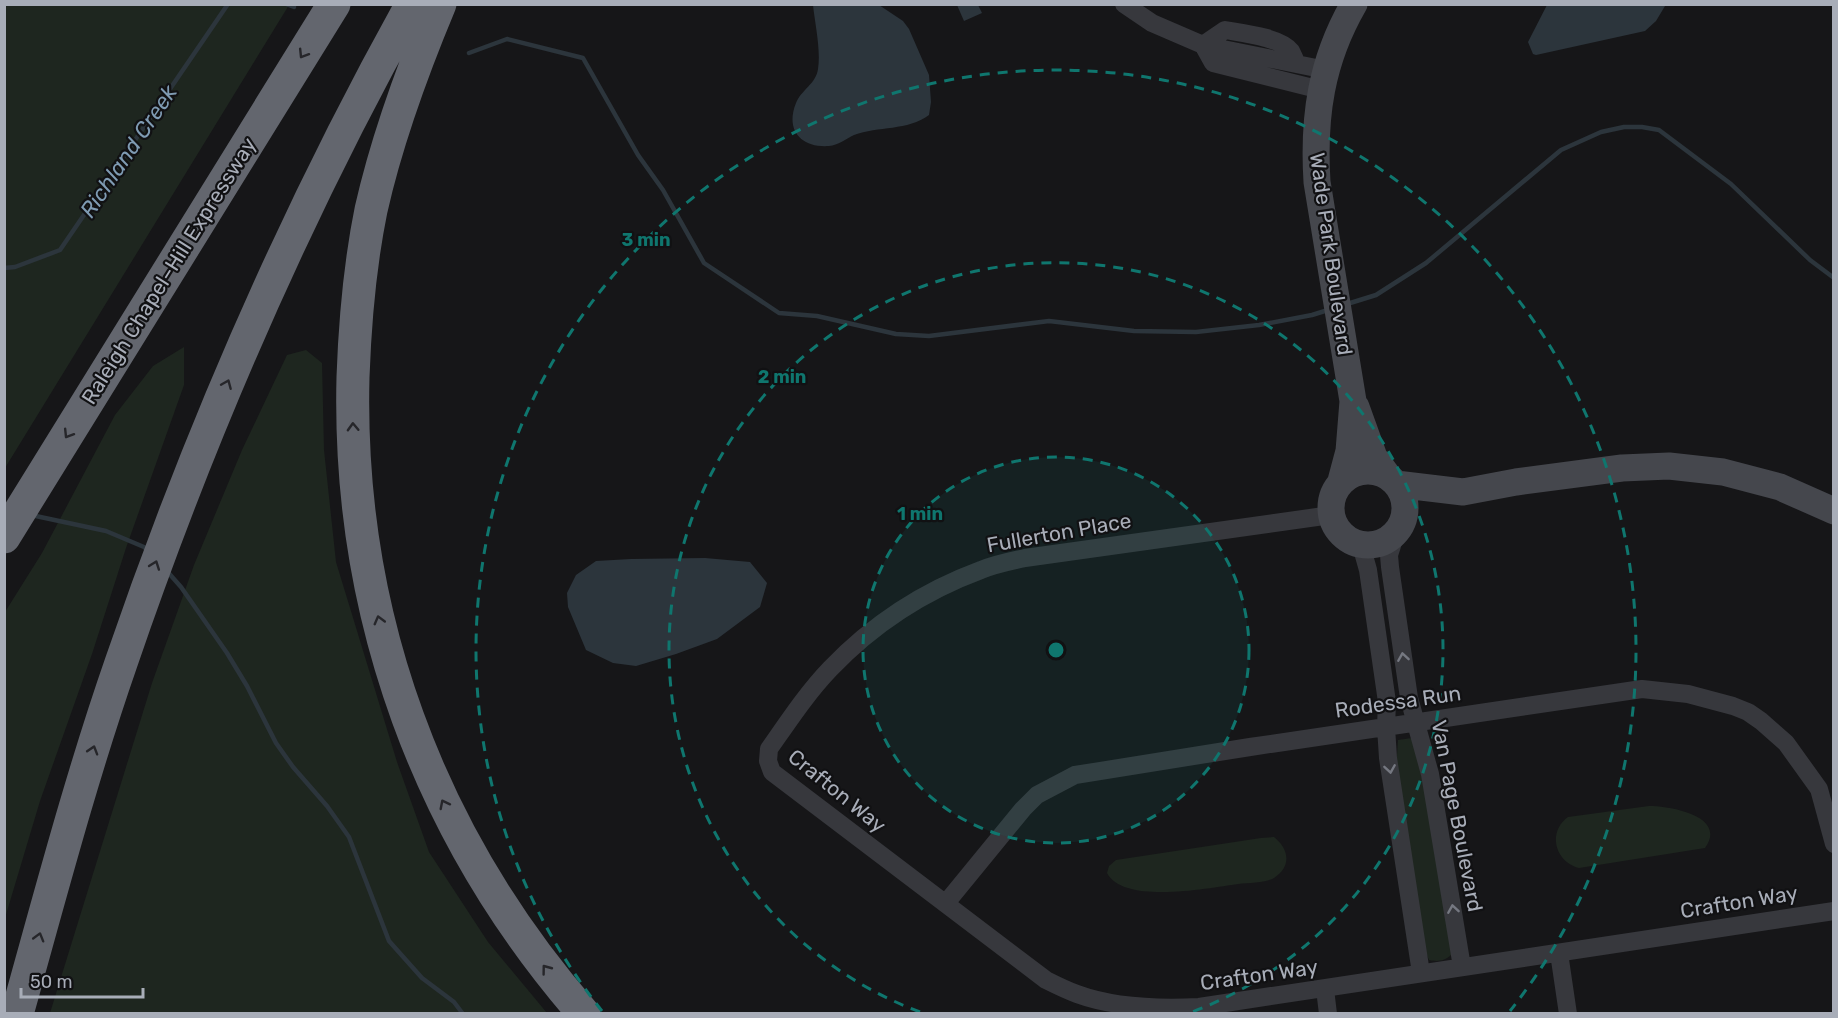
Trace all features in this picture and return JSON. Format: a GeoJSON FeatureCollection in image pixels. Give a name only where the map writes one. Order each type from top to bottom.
{"type":"FeatureCollection","features":[{"type":"Feature","properties":{"kind":"highway","name":"Raleigh Chapel–Hill Expressway"},"geometry":{"type":"LineString","coordinates":[[4,537],[334,4]]}},
{"type":"Feature","properties":{"kind":"highway"},"geometry":{"type":"LineString","coordinates":[[17,1014],[77,800],[120,665],[164,542],[264,298],[319,183],[412,4]]}},
{"type":"Feature","properties":{"kind":"highway"},"geometry":{"type":"LineString","coordinates":[[440,4],[412,70],[390,139],[371,210],[360,278],[354,343],[353,410],[355,476],[363,545],[376,609],[393,672],[413,734],[441,798],[473,859],[510,918],[550,974],[584,1014]]}},
{"type":"Feature","properties":{"kind":"street"},"geometry":{"type":"LineString","coordinates":[[1124,4],[1152,23],[1203,45],[1213,63],[1261,67],[1323,80]]}},
{"type":"Feature","properties":{"kind":"street","name":"Wade Park Boulevard"},"geometry":{"type":"LineString","coordinates":[[1341,481],[1349,451],[1353,402],[1317,182],[1315,153],[1323,80],[1330,54],[1354,4]]}},
{"type":"Feature","properties":{"kind":"street"},"geometry":{"type":"LineString","coordinates":[[1203,45],[1225,30],[1282,43],[1290,50],[1298,64],[1323,80]]}},
{"type":"Feature","properties":{"kind":"street"},"geometry":{"type":"LineString","coordinates":[[1261,67],[1267,39]]}},
{"type":"Feature","properties":{"kind":"street"},"geometry":{"type":"LineString","coordinates":[[1261,67],[1298,64]]}},
{"type":"Feature","properties":{"kind":"street","name":"Wade Park Boulevard"},"geometry":{"type":"LineString","coordinates":[[1353,402],[1374,457],[1392,480]]}},
{"type":"Feature","properties":{"kind":"street"},"geometry":{"type":"LineString","coordinates":[[1462,492],[1455,498],[1420,509],[1381,543],[1361,545],[1350,541],[1341,534],[1331,514],[1334,491],[1341,481],[1364,470],[1376,471],[1392,480],[1462,492],[1516,482],[1622,468],[1669,466],[1723,472],[1780,487],[1833,510]]}},
{"type":"Feature","properties":{"kind":"street"},"geometry":{"type":"LineString","coordinates":[[1392,480],[1402,494],[1405,505],[1400,525]]}},
{"type":"Feature","properties":{"kind":"street","name":"Fullerton Place"},"geometry":{"type":"LineString","coordinates":[[768,761],[769,749],[829,669],[898,611],[954,581],[982,569],[1025,558],[1331,514]]}},
{"type":"Feature","properties":{"kind":"street","name":"Van Page Boulevard"},"geometry":{"type":"LineString","coordinates":[[1400,525],[1389,555],[1389,567],[1409,698],[1430,774],[1462,967]]}},
{"type":"Feature","properties":{"kind":"street"},"geometry":{"type":"LineString","coordinates":[[1361,545],[1369,573],[1387,702],[1388,758],[1421,973]]}},
{"type":"Feature","properties":{"kind":"street","name":"Rodessa Run"},"geometry":{"type":"LineString","coordinates":[[946,903],[1037,795],[1075,775],[1386,726],[1642,690],[1688,694],[1733,706],[1761,721],[1786,743],[1819,789],[1833,844]]}},
{"type":"Feature","properties":{"kind":"street","name":"Crafton Way"},"geometry":{"type":"LineString","coordinates":[[768,761],[772,772],[1046,980],[1078,994],[1161,1009],[1199,1007],[1325,989],[1833,910]]}},
{"type":"Feature","properties":{"kind":"street"},"geometry":{"type":"LineString","coordinates":[[1559,953],[1568,1014]]}},
{"type":"Feature","properties":{"kind":"street"},"geometry":{"type":"LineString","coordinates":[[1325,989],[1329,1014]]}},
{"type":"Feature","properties":{"kind":"shaded area"},"geometry":{"type":"Polygon","coordinates":[[[1664,4],[1665,6],[1656,21],[1645,31],[1536,55],[1533,54],[1528,42],[1547,5],[1664,4]]]}},
{"type":"Feature","properties":{"kind":"shaded area"},"geometry":{"type":"Polygon","coordinates":[[[4,5],[289,5],[5,468],[4,5]]]}},
{"type":"Feature","properties":{"kind":"shaded area"},"geometry":{"type":"Polygon","coordinates":[[[813,5],[879,5],[903,21],[909,29],[929,75],[931,102],[929,115],[912,124],[863,132],[829,146],[810,144],[803,140],[794,129],[793,113],[801,94],[814,79],[818,69],[818,45],[813,5]]]}},
{"type":"Feature","properties":{"kind":"shaded area"},"geometry":{"type":"Polygon","coordinates":[[[957,5],[978,5],[982,13],[964,21],[957,5]]]}},
{"type":"Feature","properties":{"kind":"shaded area"},"geometry":{"type":"Polygon","coordinates":[[[184,347],[184,385],[40,801],[5,918],[5,612],[42,553],[115,415],[153,366],[184,347]]]}},
{"type":"Feature","properties":{"kind":"shaded area"},"geometry":{"type":"Polygon","coordinates":[[[306,350],[322,363],[324,450],[336,562],[397,762],[429,852],[488,942],[547,1013],[50,1013],[152,683],[194,565],[242,450],[287,355],[306,350]]]}},
{"type":"Feature","properties":{"kind":"shaded area"},"geometry":{"type":"Polygon","coordinates":[[[705,558],[750,562],[767,583],[760,607],[717,639],[636,666],[613,663],[586,650],[568,607],[567,593],[576,575],[596,561],[705,558]]]}},
{"type":"Feature","properties":{"kind":"shaded area"},"geometry":{"type":"Polygon","coordinates":[[[1412,738],[1423,768],[1452,942],[1451,955],[1439,961],[1429,960],[1423,946],[1396,772],[1398,740],[1412,738]]]}},
{"type":"Feature","properties":{"kind":"shaded area"},"geometry":{"type":"Polygon","coordinates":[[[1649,806],[1682,811],[1703,821],[1709,828],[1710,837],[1705,848],[1579,868],[1564,860],[1559,853],[1557,830],[1568,817],[1649,806]]]}},
{"type":"Feature","properties":{"kind":"shaded area"},"geometry":{"type":"Polygon","coordinates":[[[1274,837],[1283,847],[1286,863],[1280,873],[1267,881],[1188,891],[1148,892],[1116,883],[1107,873],[1109,866],[1116,860],[1274,837]]]}},
{"type":"Feature","properties":{"kind":"waterway","name":"Richland Creek"},"geometry":{"type":"LineString","coordinates":[[4,268],[15,267],[60,250],[228,4]]}},
{"type":"Feature","properties":{"kind":"waterway","name":"Richland Creek"},"geometry":{"type":"LineString","coordinates":[[286,4],[294,7],[293,4]]}},
{"type":"Feature","properties":{"kind":"waterway"},"geometry":{"type":"LineString","coordinates":[[469,53],[507,39],[583,58],[638,155],[663,190],[704,263],[779,313],[817,316],[896,334],[929,336],[1049,321],[1134,331],[1196,332],[1259,325],[1328,310]]}},
{"type":"Feature","properties":{"kind":"waterway"},"geometry":{"type":"LineString","coordinates":[[1347,304],[1376,295],[1426,263],[1561,150],[1601,132],[1624,127],[1659,130],[1731,184],[1810,260],[1834,278]]}},
{"type":"Feature","properties":{"kind":"waterway"},"geometry":{"type":"LineString","coordinates":[[31,515],[106,531],[144,547],[148,551]]}},
{"type":"Feature","properties":{"kind":"waterway"},"geometry":{"type":"LineString","coordinates":[[166,570],[181,587],[227,653],[276,743],[349,837],[389,941],[422,978],[454,1002],[463,1014]]}}]}
